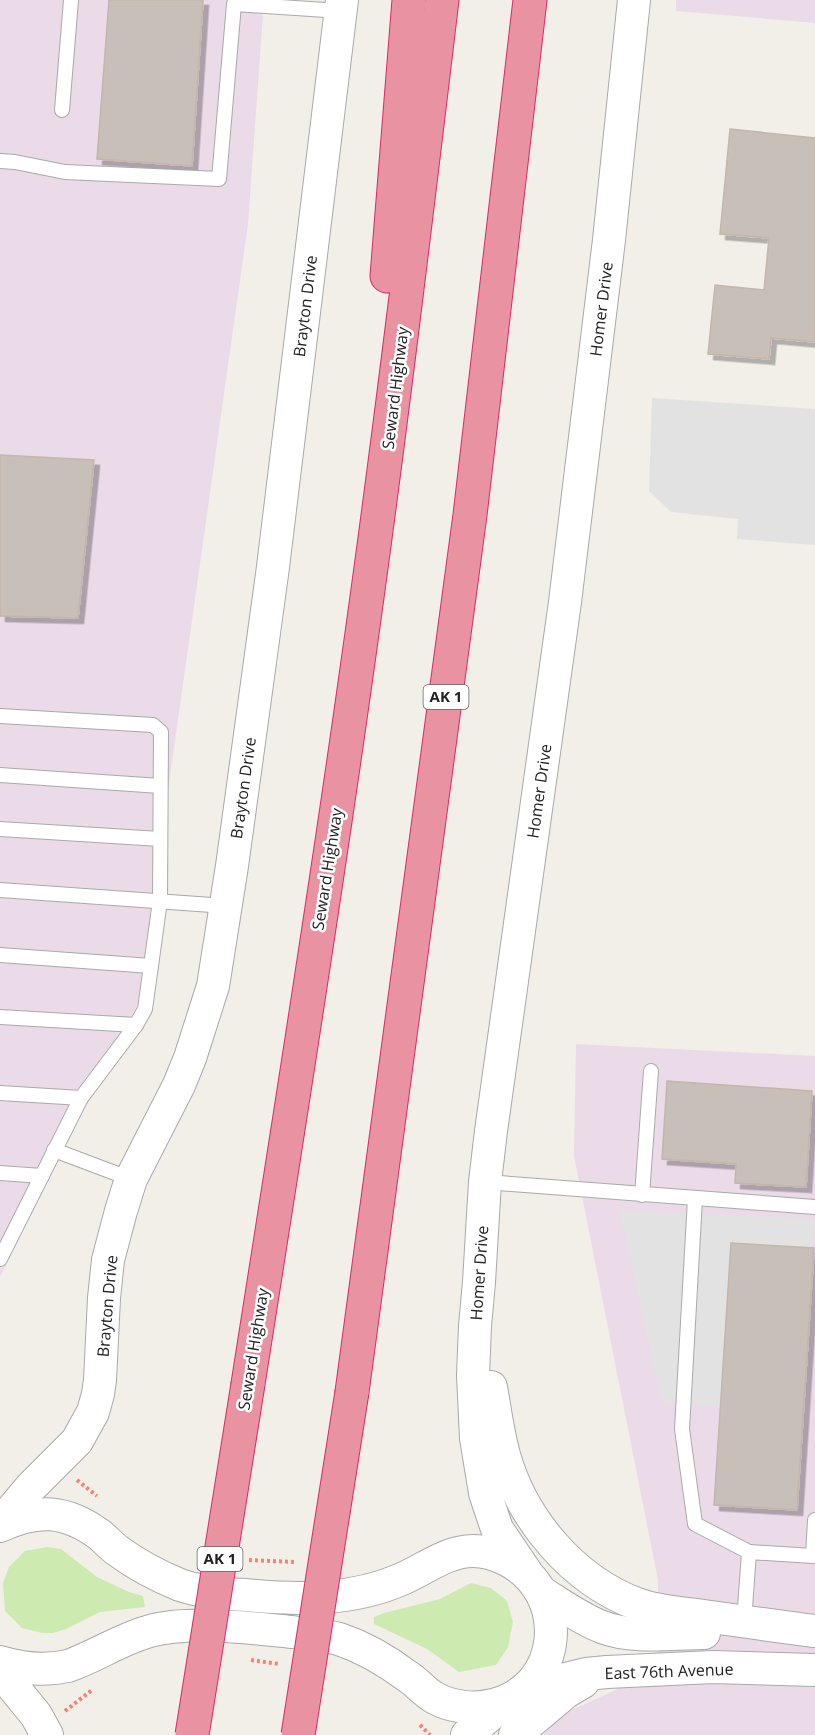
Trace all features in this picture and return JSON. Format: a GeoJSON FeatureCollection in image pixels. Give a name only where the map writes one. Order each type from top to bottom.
{"type":"FeatureCollection","features":[{"type":"Feature","properties":{"kind":"highway"},"geometry":{"type":"LineString","coordinates":[[356,678],[409,0]]}},
{"type":"Feature","properties":{"kind":"highway","name":"Seward Highway"},"geometry":{"type":"LineString","coordinates":[[192,1735],[296,1080],[356,678],[398,369],[442,0]]}},
{"type":"Feature","properties":{"kind":"highway","name":"AK 1"},"geometry":{"type":"LineString","coordinates":[[298,1735],[352,1392],[470,515],[531,0]]}},
{"type":"Feature","properties":{"kind":"highway"},"geometry":{"type":"LineString","coordinates":[[523,69],[536,0]]}},
{"type":"Feature","properties":{"kind":"street","name":"Homer Drive"},"geometry":{"type":"LineString","coordinates":[[533,1582],[497,1529],[481,1473],[476,1438],[473,1375],[475,1326],[485,1182],[491,1131],[565,602],[609,240],[634,0]]}},
{"type":"Feature","properties":{"kind":"street","name":"Brayton Drive"},"geometry":{"type":"LineString","coordinates":[[0,1525],[31,1487],[77,1441],[90,1420],[96,1404],[100,1380],[108,1260],[121,1211],[132,1179],[178,1085],[198,1038],[213,986],[273,567],[341,5]]}},
{"type":"Feature","properties":{"kind":"street"},"geometry":{"type":"LineString","coordinates":[[479,1282],[496,1419],[504,1456],[521,1497],[544,1533],[574,1565],[592,1581],[614,1594],[662,1611],[814,1631]]}},
{"type":"Feature","properties":{"kind":"street"},"geometry":{"type":"LineString","coordinates":[[0,1525],[16,1518],[42,1513],[70,1518],[86,1526],[117,1550],[157,1574],[183,1586],[220,1593],[273,1598],[328,1598],[355,1595],[398,1581],[445,1557],[473,1551],[497,1555],[513,1563],[533,1582],[601,1627],[635,1634],[814,1631]]}},
{"type":"Feature","properties":{"kind":"street"},"geometry":{"type":"LineString","coordinates":[[467,1735],[536,1678],[549,1652],[552,1627],[549,1612],[533,1582]]}},
{"type":"Feature","properties":{"kind":"street","name":"East 76th Avenue"},"geometry":{"type":"LineString","coordinates":[[0,1662],[28,1668],[57,1668],[81,1661],[131,1637],[153,1630],[182,1626],[278,1631],[338,1639],[365,1650],[408,1677],[435,1698],[447,1703],[477,1707],[491,1706],[516,1695],[586,1674],[713,1667],[815,1670]]}},
{"type":"Feature","properties":{"kind":"street"},"geometry":{"type":"LineString","coordinates":[[0,1671],[36,1715],[53,1724]]}},
{"type":"Feature","properties":{"kind":"street"},"geometry":{"type":"LineString","coordinates":[[515,1735],[566,1692],[592,1677],[607,1672]]}},
{"type":"Feature","properties":{"kind":"lane"},"geometry":{"type":"LineString","coordinates":[[62,110],[71,0]]}},
{"type":"Feature","properties":{"kind":"lane"},"geometry":{"type":"LineString","coordinates":[[0,161],[65,172],[219,179],[233,2],[341,5]]}},
{"type":"Feature","properties":{"kind":"lane"},"geometry":{"type":"LineString","coordinates":[[0,716],[153,725],[160,732],[160,901],[145,1009],[136,1025],[81,1098],[42,1176],[6,1235],[0,1259]]}},
{"type":"Feature","properties":{"kind":"lane"},"geometry":{"type":"LineString","coordinates":[[0,775],[160,786]]}},
{"type":"Feature","properties":{"kind":"lane"},"geometry":{"type":"LineString","coordinates":[[0,829],[160,839]]}},
{"type":"Feature","properties":{"kind":"lane"},"geometry":{"type":"LineString","coordinates":[[0,890],[226,906]]}},
{"type":"Feature","properties":{"kind":"lane"},"geometry":{"type":"LineString","coordinates":[[0,955],[151,966]]}},
{"type":"Feature","properties":{"kind":"lane"},"geometry":{"type":"LineString","coordinates":[[0,1017],[136,1025]]}},
{"type":"Feature","properties":{"kind":"lane"},"geometry":{"type":"LineString","coordinates":[[642,1195],[651,1071]]}},
{"type":"Feature","properties":{"kind":"lane"},"geometry":{"type":"LineString","coordinates":[[0,1094],[81,1098]]}},
{"type":"Feature","properties":{"kind":"lane"},"geometry":{"type":"LineString","coordinates":[[54,1150],[132,1179]]}},
{"type":"Feature","properties":{"kind":"lane"},"geometry":{"type":"LineString","coordinates":[[0,1173],[42,1176]]}},
{"type":"Feature","properties":{"kind":"lane"},"geometry":{"type":"LineString","coordinates":[[485,1182],[815,1207]]}},
{"type":"Feature","properties":{"kind":"lane"},"geometry":{"type":"LineString","coordinates":[[695,1199],[682,1429],[695,1524],[749,1552],[813,1556],[815,1520]]}},
{"type":"Feature","properties":{"kind":"lane"},"geometry":{"type":"LineString","coordinates":[[744,1622],[749,1552]]}},
{"type":"Feature","properties":{"kind":"path"},"geometry":{"type":"LineString","coordinates":[[75,1478],[105,1503]]}},
{"type":"Feature","properties":{"kind":"path"},"geometry":{"type":"LineString","coordinates":[[239,1560],[296,1562]]}},
{"type":"Feature","properties":{"kind":"path"},"geometry":{"type":"LineString","coordinates":[[240,1659],[287,1665]]}},
{"type":"Feature","properties":{"kind":"path"},"geometry":{"type":"LineString","coordinates":[[53,1724],[101,1683]]}},
{"type":"Feature","properties":{"kind":"path"},"geometry":{"type":"LineString","coordinates":[[412,1718],[430,1735]]}},
{"type":"Feature","properties":{"kind":"shaded area"},"geometry":{"type":"Polygon","coordinates":[[[0,0],[264,0],[248,224],[138,1003],[0,1277],[0,0]]]}},
{"type":"Feature","properties":{"kind":"shaded area"},"geometry":{"type":"Polygon","coordinates":[[[676,0],[815,0],[815,23],[676,11],[676,0]]]}},
{"type":"Feature","properties":{"kind":"shaded area"},"geometry":{"type":"Polygon","coordinates":[[[652,398],[815,409],[815,545],[737,539],[738,519],[671,512],[649,491],[652,398]]]}},
{"type":"Feature","properties":{"kind":"shaded area"},"geometry":{"type":"Polygon","coordinates":[[[576,1044],[815,1056],[815,1735],[543,1735],[563,1714],[657,1671],[658,1580],[574,1156],[576,1044]]]}},
{"type":"Feature","properties":{"kind":"shaded area"},"geometry":{"type":"Polygon","coordinates":[[[620,1211],[815,1219],[814,1248],[721,1406],[662,1402],[620,1211]]]}},
{"type":"Feature","properties":{"kind":"green space"},"geometry":{"type":"Polygon","coordinates":[[[47,1547],[61,1549],[97,1577],[143,1596],[145,1607],[100,1612],[53,1633],[22,1628],[5,1611],[3,1583],[9,1567],[25,1551],[47,1547]]]}},
{"type":"Feature","properties":{"kind":"green space"},"geometry":{"type":"Polygon","coordinates":[[[471,1583],[491,1588],[507,1601],[513,1622],[508,1647],[496,1665],[459,1672],[427,1649],[374,1624],[374,1617],[440,1599],[471,1583]]]}},
{"type":"Feature","properties":{"kind":"building"},"geometry":{"type":"Polygon","coordinates":[[[109,0],[203,0],[192,166],[97,159],[109,0]]]}},
{"type":"Feature","properties":{"kind":"building"},"geometry":{"type":"Polygon","coordinates":[[[730,129],[815,138],[815,342],[771,338],[769,359],[708,354],[715,285],[764,290],[769,238],[720,234],[730,129]]]}},
{"type":"Feature","properties":{"kind":"building"},"geometry":{"type":"Polygon","coordinates":[[[0,455],[94,460],[78,618],[0,616],[0,455]]]}},
{"type":"Feature","properties":{"kind":"building"},"geometry":{"type":"Polygon","coordinates":[[[667,1081],[812,1091],[806,1187],[735,1183],[736,1164],[662,1159],[667,1081]]]}},
{"type":"Feature","properties":{"kind":"building"},"geometry":{"type":"Polygon","coordinates":[[[731,1243],[814,1248],[797,1510],[714,1505],[731,1243]]]}}]}
